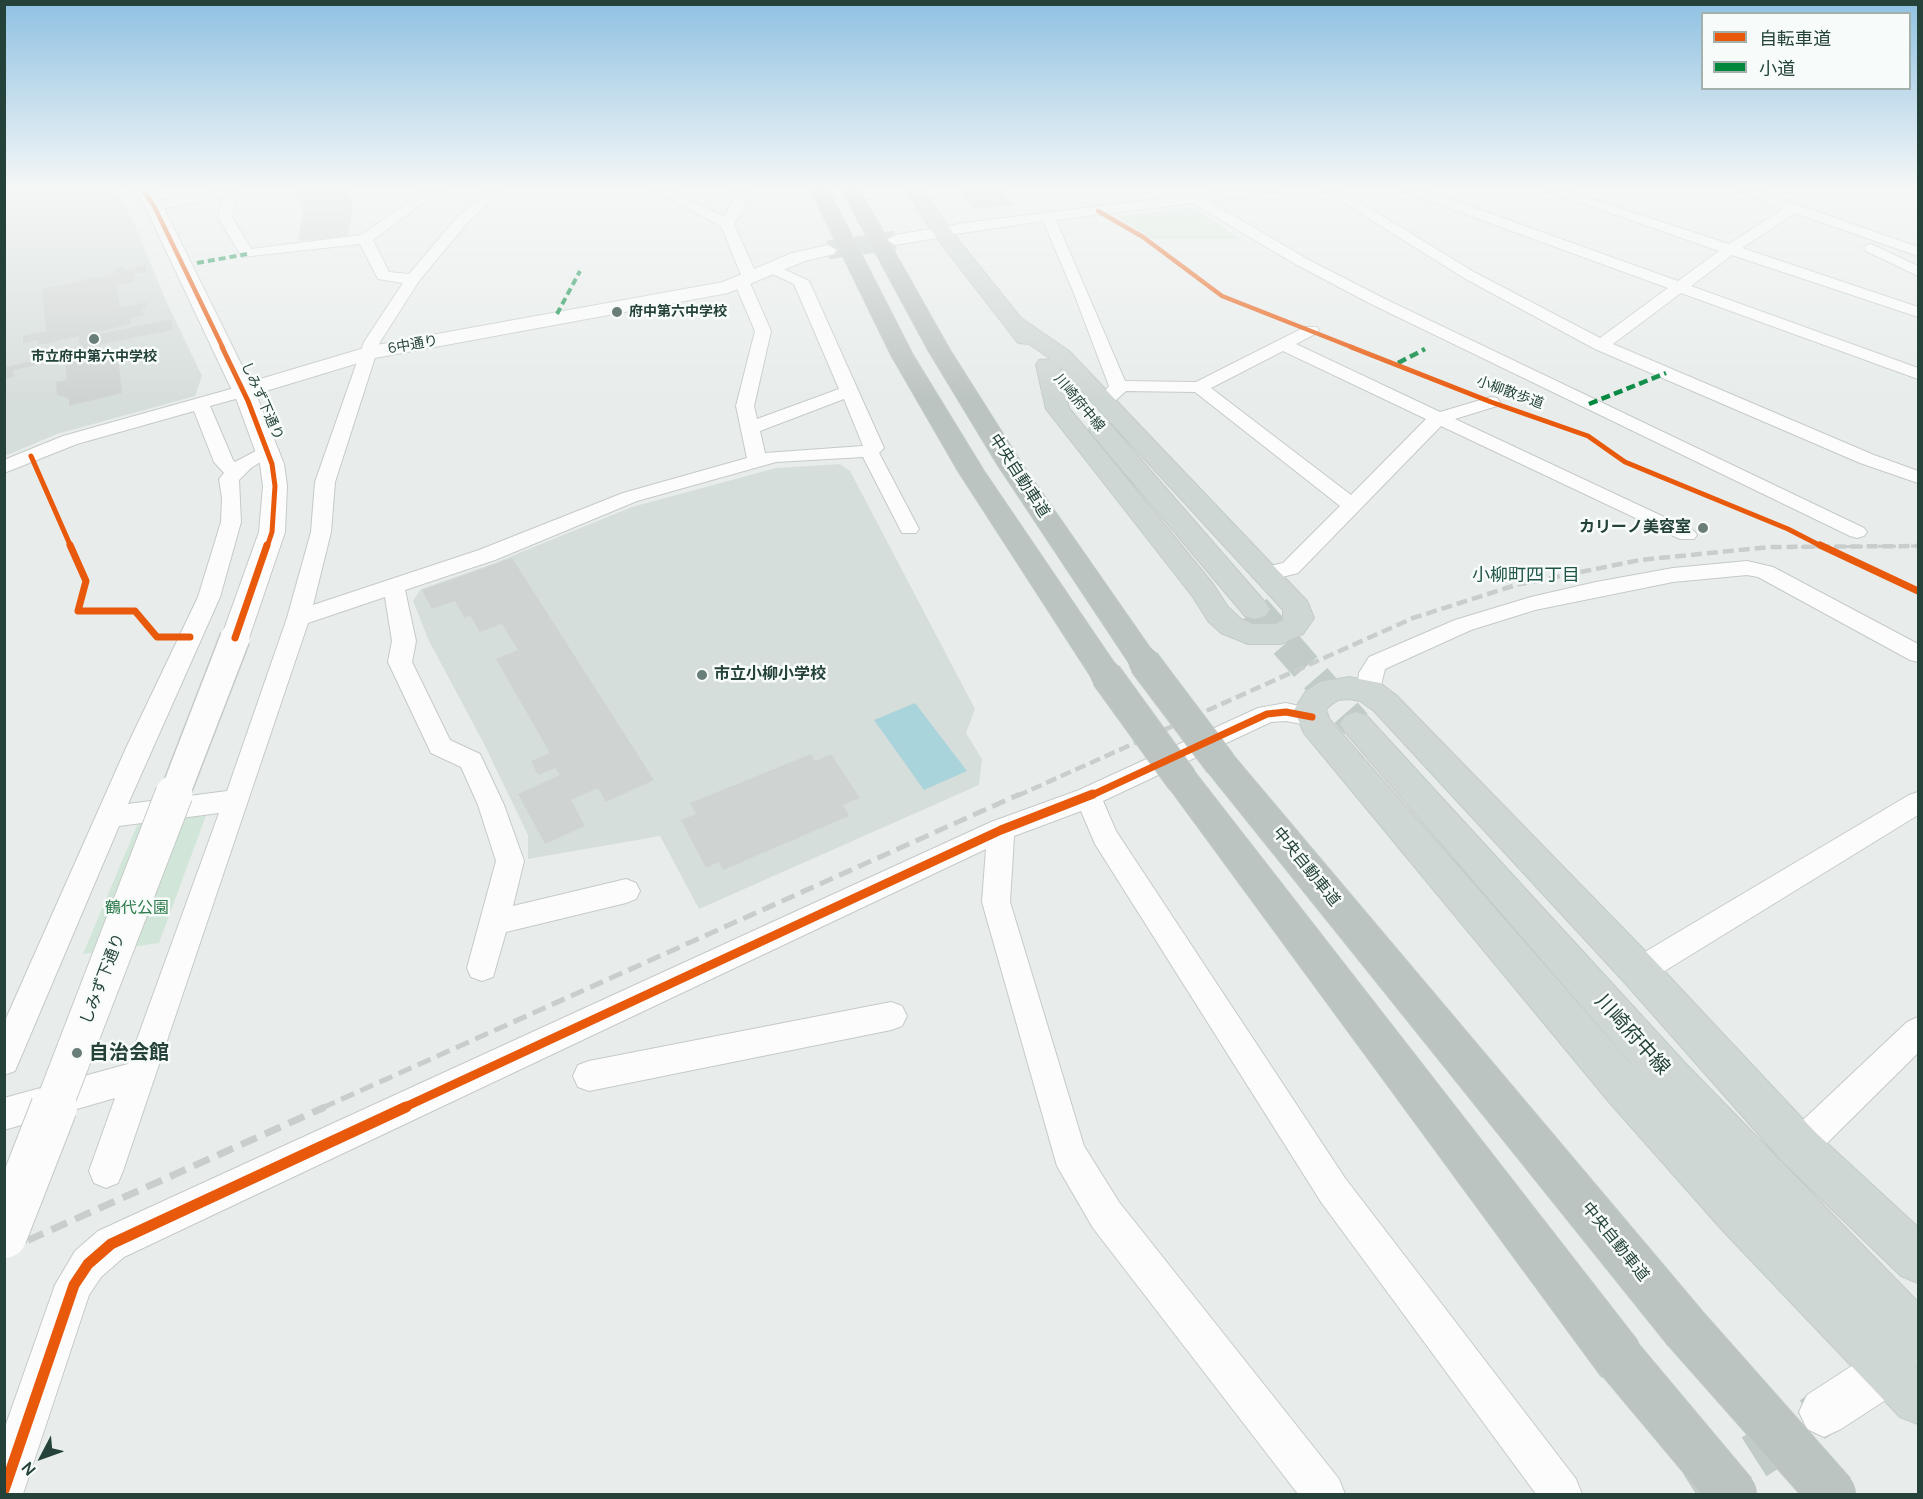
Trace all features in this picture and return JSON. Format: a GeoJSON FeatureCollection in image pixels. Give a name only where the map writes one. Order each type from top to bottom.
{"type":"FeatureCollection","features":[{"type":"Feature","properties":{"kind":"highway"},"geometry":{"type":"LineString","coordinates":[[854,259],[902,355],[971,471],[1106,675],[1182,780],[1618,1358],[1732,1494]]}},
{"type":"Feature","properties":{"kind":"highway","name":"中央自動車道"},"geometry":{"type":"LineString","coordinates":[[889,259],[962,388],[1010,464],[1144,662],[1220,764],[1685,1328],[1832,1494]]}},
{"type":"Feature","properties":{"kind":"main road","name":"川崎府中線"},"geometry":{"type":"LineString","coordinates":[[963,259],[1047,365],[1255,609]]}},
{"type":"Feature","properties":{"kind":"main road"},"geometry":{"type":"LineString","coordinates":[[1013,322],[1111,392],[1297,608],[1299,618],[1293,627],[1281,634],[1248,634],[1230,626],[1218,614],[1203,591],[1058,409],[1047,365]]}},
{"type":"Feature","properties":{"kind":"main road"},"geometry":{"type":"LineString","coordinates":[[1911,1364],[1739,1215],[1624,1088],[1315,725],[1310,710],[1317,699],[1331,690],[1349,688],[1362,707],[1385,703],[1639,971],[1799,1147],[1918,1259]]}},
{"type":"Feature","properties":{"kind":"main road","name":"川崎府中線"},"geometry":{"type":"LineString","coordinates":[[1362,707],[1911,1364]]}},
{"type":"Feature","properties":{"kind":"street","name":"しみず下通り"},"geometry":{"type":"LineString","coordinates":[[4,1235],[235,638],[272,532],[275,486],[269,450],[244,391],[180,259]]}},
{"type":"Feature","properties":{"kind":"street"},"geometry":{"type":"LineString","coordinates":[[375,259],[383,276],[413,279]]}},
{"type":"Feature","properties":{"kind":"street"},"geometry":{"type":"LineString","coordinates":[[106,1171],[237,800],[298,618],[321,532],[325,482],[346,414],[372,342],[413,279],[430,259]]}},
{"type":"Feature","properties":{"kind":"street"},"geometry":{"type":"LineString","coordinates":[[739,259],[763,331],[745,406],[757,461]]}},
{"type":"Feature","properties":{"kind":"street","name":"6中通り"},"geometry":{"type":"LineString","coordinates":[[4,467],[70,440],[200,404],[370,352],[638,305],[746,280],[795,259]]}},
{"type":"Feature","properties":{"kind":"street"},"geometry":{"type":"LineString","coordinates":[[1067,259],[1081,291],[1111,392],[1199,387],[1311,330]]}},
{"type":"Feature","properties":{"kind":"street"},"geometry":{"type":"LineString","coordinates":[[1297,259],[1377,301],[1857,532]]}},
{"type":"Feature","properties":{"kind":"street"},"geometry":{"type":"LineString","coordinates":[[1442,259],[1601,345],[1867,459],[1918,477]]}},
{"type":"Feature","properties":{"kind":"street"},"geometry":{"type":"LineString","coordinates":[[1605,259],[1918,374]]}},
{"type":"Feature","properties":{"kind":"street"},"geometry":{"type":"LineString","coordinates":[[1601,345],[1718,259]]}},
{"type":"Feature","properties":{"kind":"street"},"geometry":{"type":"LineString","coordinates":[[1761,259],[1918,312]]}},
{"type":"Feature","properties":{"kind":"street"},"geometry":{"type":"LineString","coordinates":[[1889,259],[1918,272]]}},
{"type":"Feature","properties":{"kind":"street"},"geometry":{"type":"LineString","coordinates":[[298,618],[394,588],[487,555],[573,518],[630,497],[775,456],[869,451],[874,448],[801,280],[773,269]]}},
{"type":"Feature","properties":{"kind":"street"},"geometry":{"type":"LineString","coordinates":[[1284,345],[1687,535]]}},
{"type":"Feature","properties":{"kind":"street"},"geometry":{"type":"LineString","coordinates":[[1199,387],[1350,504]]}},
{"type":"Feature","properties":{"kind":"street"},"geometry":{"type":"LineString","coordinates":[[751,428],[849,391]]}},
{"type":"Feature","properties":{"kind":"street"},"geometry":{"type":"LineString","coordinates":[[1266,574],[1290,568],[1350,504],[1438,418],[1491,402]]}},
{"type":"Feature","properties":{"kind":"street"},"geometry":{"type":"LineString","coordinates":[[200,404],[224,462],[234,472]]}},
{"type":"Feature","properties":{"kind":"street"},"geometry":{"type":"LineString","coordinates":[[4,1060],[109,817],[209,597],[231,522],[232,498],[229,480],[234,472],[269,450]]}},
{"type":"Feature","properties":{"kind":"street"},"geometry":{"type":"LineString","coordinates":[[869,451],[909,529]]}},
{"type":"Feature","properties":{"kind":"street"},"geometry":{"type":"LineString","coordinates":[[1362,707],[1371,673],[1377,663],[1463,625],[1531,604],[1673,574],[1747,568],[1766,572],[1918,654]]}},
{"type":"Feature","properties":{"kind":"street"},"geometry":{"type":"LineString","coordinates":[[394,588],[404,641],[400,662],[440,746],[471,761],[491,805],[510,861],[482,968]]}},
{"type":"Feature","properties":{"kind":"street"},"geometry":{"type":"LineString","coordinates":[[4,1490],[74,1285],[88,1264],[111,1244],[1001,830],[1088,797],[1267,714],[1286,712],[1312,717]]}},
{"type":"Feature","properties":{"kind":"street"},"geometry":{"type":"LineString","coordinates":[[1088,797],[1105,836],[1333,1190],[1561,1494]]}},
{"type":"Feature","properties":{"kind":"street"},"geometry":{"type":"LineString","coordinates":[[109,817],[237,800]]}},
{"type":"Feature","properties":{"kind":"street"},"geometry":{"type":"LineString","coordinates":[[1639,971],[1918,802]]}},
{"type":"Feature","properties":{"kind":"street"},"geometry":{"type":"LineString","coordinates":[[1001,830],[996,903],[1069,1154],[1106,1215],[1324,1494]]}},
{"type":"Feature","properties":{"kind":"street"},"geometry":{"type":"LineString","coordinates":[[494,923],[626,891]]}},
{"type":"Feature","properties":{"kind":"street"},"geometry":{"type":"LineString","coordinates":[[589,1076],[891,1016]]}},
{"type":"Feature","properties":{"kind":"street"},"geometry":{"type":"LineString","coordinates":[[1799,1147],[1918,1032]]}},
{"type":"Feature","properties":{"kind":"street"},"geometry":{"type":"LineString","coordinates":[[4,1114],[139,1076]]}},
{"type":"Feature","properties":{"kind":"street"},"geometry":{"type":"LineString","coordinates":[[1824,1412],[1911,1364]]}},
{"type":"Feature","properties":{"kind":"shaded area","name":"市立府中第六中学校"},"geometry":{"type":"Polygon","coordinates":[[[5,259],[149,259],[202,376],[195,396],[57,434],[5,456],[5,259]]]}},
{"type":"Feature","properties":{"kind":"shaded area","name":"市立小柳小学校"},"geometry":{"type":"Polygon","coordinates":[[[840,464],[850,471],[975,709],[966,733],[982,759],[979,785],[699,909],[660,836],[528,859],[528,835],[483,742],[429,641],[413,601],[421,589],[492,564],[632,507],[776,468],[840,464]]]}},
{"type":"Feature","properties":{"kind":"green space","name":"鶴代公園"},"geometry":{"type":"Polygon","coordinates":[[[211,802],[159,943],[83,954],[143,811],[211,802]]]}},
{"type":"Feature","properties":{"kind":"water"},"geometry":{"type":"Polygon","coordinates":[[[915,703],[967,771],[924,790],[874,720],[915,703]]]}},
{"type":"Feature","properties":{"kind":"building"},"geometry":{"type":"Polygon","coordinates":[[[145,264],[147,272],[134,274],[135,282],[116,286],[120,308],[146,302],[147,306],[142,308],[144,315],[130,318],[131,324],[93,333],[94,341],[101,339],[100,334],[171,319],[173,330],[96,345],[101,361],[118,357],[122,393],[69,406],[69,398],[57,395],[56,382],[67,380],[65,359],[13,370],[14,377],[5,379],[5,367],[80,351],[79,336],[38,345],[38,340],[23,343],[23,336],[46,331],[42,289],[114,274],[113,269],[123,267],[124,271],[145,264]]]}},
{"type":"Feature","properties":{"kind":"building"},"geometry":{"type":"Polygon","coordinates":[[[512,558],[654,780],[606,802],[598,788],[571,800],[585,826],[545,844],[518,794],[560,775],[556,768],[538,775],[531,761],[550,753],[496,659],[518,650],[502,624],[480,632],[470,615],[465,618],[455,601],[432,609],[422,590],[512,558]]]}},
{"type":"Feature","properties":{"kind":"building"},"geometry":{"type":"Polygon","coordinates":[[[811,754],[815,761],[831,754],[860,798],[843,805],[849,816],[723,870],[719,862],[706,868],[681,820],[696,814],[690,803],[811,754]]]}},
{"type":"Feature","properties":{"kind":"tunnel"},"geometry":{"type":"LineString","coordinates":[[1255,609],[1356,724]]}},
{"type":"Feature","properties":{"kind":"tunnel"},"geometry":{"type":"LineString","coordinates":[[1696,1494],[1824,1412]]}},
{"type":"Feature","properties":{"kind":"railway"},"geometry":{"type":"LineString","coordinates":[[1017,796],[1413,618],[1516,585],[1640,560],[1770,547],[1918,546],[1790,547]]}},
{"type":"Feature","properties":{"kind":"railway"},"geometry":{"type":"LineString","coordinates":[[322,1108],[1020,794]]}},
{"type":"Feature","properties":{"kind":"railway"},"geometry":{"type":"LineString","coordinates":[[4,1251],[325,1107]]}},
{"type":"Feature","properties":{"kind":"marked path"},"geometry":{"type":"LineString","coordinates":[[197,263],[219,259]]}},
{"type":"Feature","properties":{"kind":"marked path"},"geometry":{"type":"LineString","coordinates":[[557,314],[580,271]]}},
{"type":"Feature","properties":{"kind":"marked path"},"geometry":{"type":"LineString","coordinates":[[1398,363],[1425,349]]}},
{"type":"Feature","properties":{"kind":"marked path"},"geometry":{"type":"LineString","coordinates":[[1589,404],[1666,373]]}},
{"type":"Feature","properties":{"kind":"cycle path"},"geometry":{"type":"LineString","coordinates":[[180,259],[248,401],[272,464],[275,486],[272,532],[235,638]]}},
{"type":"Feature","properties":{"kind":"cycle path","name":"小柳散歩道"},"geometry":{"type":"LineString","coordinates":[[1172,259],[1222,296],[1491,402],[1588,436],[1625,462],[1788,529],[1860,566],[1918,591]]}},
{"type":"Feature","properties":{"kind":"cycle path"},"geometry":{"type":"LineString","coordinates":[[31,456],[86,581],[78,611],[135,611],[157,637],[190,637]]}},
{"type":"Feature","properties":{"kind":"cycle path"},"geometry":{"type":"LineString","coordinates":[[4,1490],[74,1285],[88,1264],[111,1244],[1001,830],[1088,797],[1267,714],[1286,712],[1312,717]]}},
{"type":"Feature","properties":{"kind":"place","name":"府中第六中学校"},"geometry":{"type":"Point","coordinates":[617,312]}},
{"type":"Feature","properties":{"kind":"place","name":"市立府中第六中学校"},"geometry":{"type":"Point","coordinates":[94,339]}},
{"type":"Feature","properties":{"kind":"place","name":"カリーノ美容室"},"geometry":{"type":"Point","coordinates":[1703,528]}},
{"type":"Feature","properties":{"kind":"place","name":"市立小柳小学校"},"geometry":{"type":"Point","coordinates":[702,675]}},
{"type":"Feature","properties":{"kind":"place","name":"自治会館"},"geometry":{"type":"Point","coordinates":[77,1053]}},
{"type":"Feature","properties":{"kind":"district","name":"小柳町四丁目"},"geometry":{"type":"Point","coordinates":[1526,576]}}]}
